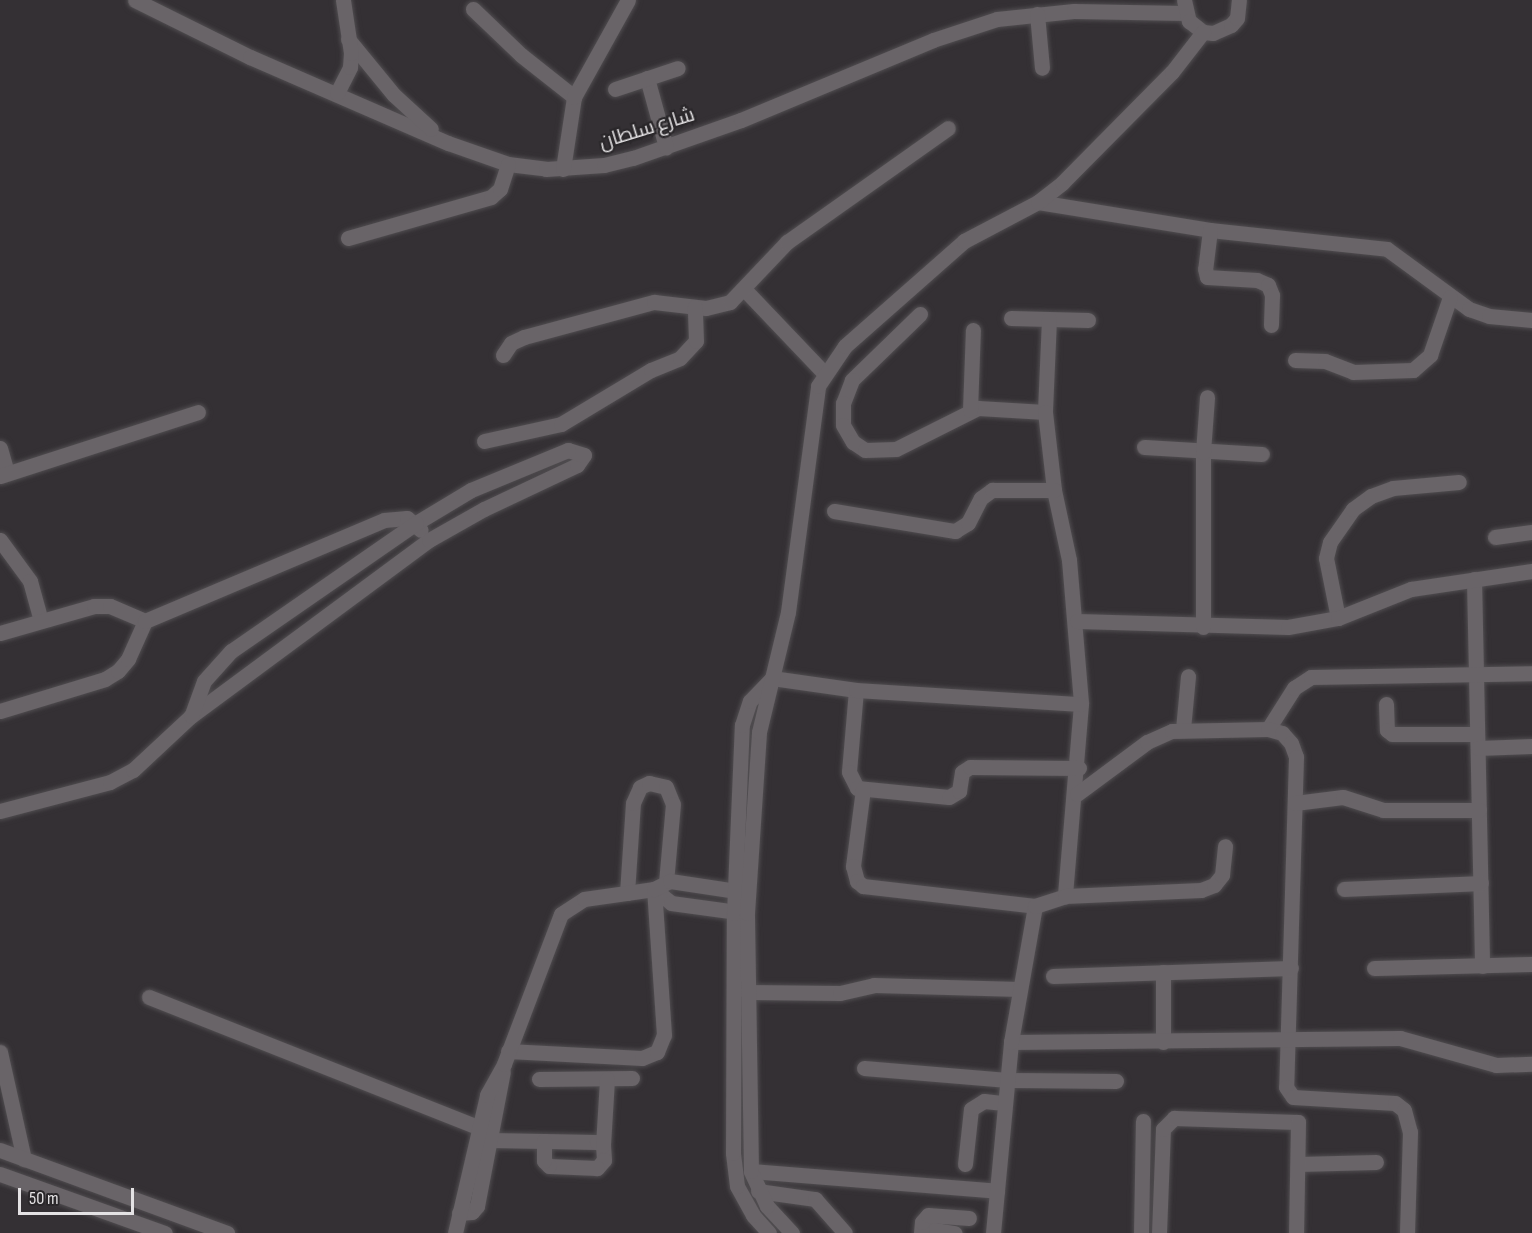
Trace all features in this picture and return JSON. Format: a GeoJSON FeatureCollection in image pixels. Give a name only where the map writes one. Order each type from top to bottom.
{"type":"FeatureCollection","features":[{"type":"Feature","properties":{"kind":"street","name":"شارع سلطان"},"geometry":{"type":"LineString","coordinates":[[135,0],[240,52],[448,143],[508,164],[563,168],[604,165],[666,147],[967,27],[1037,14],[1185,7]]}},
{"type":"Feature","properties":{"kind":"street"},"geometry":{"type":"LineString","coordinates":[[337,93],[350,67],[343,0]]}},
{"type":"Feature","properties":{"kind":"street"},"geometry":{"type":"LineString","coordinates":[[563,168],[574,97],[628,0]]}},
{"type":"Feature","properties":{"kind":"street"},"geometry":{"type":"LineString","coordinates":[[769,1233],[744,1201],[734,1171],[740,913],[761,718],[788,612],[815,401],[824,373],[845,346],[963,241],[1038,202],[1073,173],[1164,80],[1203,32],[1222,31],[1231,25],[1237,18],[1239,0]]}},
{"type":"Feature","properties":{"kind":"street"},"geometry":{"type":"LineString","coordinates":[[1185,7],[1203,32]]}},
{"type":"Feature","properties":{"kind":"street"},"geometry":{"type":"LineString","coordinates":[[473,9],[521,55],[574,97]]}},
{"type":"Feature","properties":{"kind":"street"},"geometry":{"type":"LineString","coordinates":[[1037,14],[1042,68]]}},
{"type":"Feature","properties":{"kind":"street"},"geometry":{"type":"LineString","coordinates":[[348,39],[394,95],[448,143]]}},
{"type":"Feature","properties":{"kind":"street"},"geometry":{"type":"LineString","coordinates":[[615,89],[678,68]]}},
{"type":"Feature","properties":{"kind":"street"},"geometry":{"type":"LineString","coordinates":[[647,78],[666,147]]}},
{"type":"Feature","properties":{"kind":"street"},"geometry":{"type":"LineString","coordinates":[[503,355],[511,343],[524,337],[654,302],[716,307],[745,290],[787,242],[948,128]]}},
{"type":"Feature","properties":{"kind":"street"},"geometry":{"type":"LineString","coordinates":[[348,238],[491,197],[500,189],[508,164]]}},
{"type":"Feature","properties":{"kind":"street"},"geometry":{"type":"LineString","coordinates":[[1038,202],[1210,230],[1387,249],[1415,267],[1450,297],[1480,314],[1532,320]]}},
{"type":"Feature","properties":{"kind":"street"},"geometry":{"type":"LineString","coordinates":[[1210,230],[1205,273],[1211,279],[1257,279],[1268,285],[1272,295],[1271,325]]}},
{"type":"Feature","properties":{"kind":"street"},"geometry":{"type":"LineString","coordinates":[[745,290],[824,373]]}},
{"type":"Feature","properties":{"kind":"street"},"geometry":{"type":"LineString","coordinates":[[1295,360],[1324,361],[1353,372],[1413,370],[1430,355],[1450,297]]}},
{"type":"Feature","properties":{"kind":"street"},"geometry":{"type":"LineString","coordinates":[[484,441],[561,424],[651,370],[680,358],[696,341],[695,307]]}},
{"type":"Feature","properties":{"kind":"street"},"geometry":{"type":"LineString","coordinates":[[920,314],[852,380],[843,403],[843,425],[853,442],[865,450],[880,452],[910,443],[969,410],[1045,412]]}},
{"type":"Feature","properties":{"kind":"street"},"geometry":{"type":"LineString","coordinates":[[1011,318],[1088,320]]}},
{"type":"Feature","properties":{"kind":"street"},"geometry":{"type":"LineString","coordinates":[[1049,319],[1045,412],[1054,490],[1066,537],[1077,621],[1081,704],[1077,794],[1065,896]]}},
{"type":"Feature","properties":{"kind":"street"},"geometry":{"type":"LineString","coordinates":[[969,410],[973,330]]}},
{"type":"Feature","properties":{"kind":"street"},"geometry":{"type":"LineString","coordinates":[[1203,627],[1203,452],[1207,397]]}},
{"type":"Feature","properties":{"kind":"street"},"geometry":{"type":"LineString","coordinates":[[0,448],[4,475],[198,412]]}},
{"type":"Feature","properties":{"kind":"street"},"geometry":{"type":"LineString","coordinates":[[1144,447],[1263,454]]}},
{"type":"Feature","properties":{"kind":"street"},"geometry":{"type":"LineString","coordinates":[[0,811],[118,778],[133,770],[191,716],[429,540],[484,509],[577,465],[584,455],[574,449],[557,454],[471,490],[416,523],[231,651],[204,681],[191,716]]}},
{"type":"Feature","properties":{"kind":"street"},"geometry":{"type":"LineString","coordinates":[[1338,618],[1326,558],[1330,542],[1353,509],[1371,496],[1393,488],[1459,482]]}},
{"type":"Feature","properties":{"kind":"street"},"geometry":{"type":"LineString","coordinates":[[834,511],[955,531],[968,523],[981,498],[992,490],[1054,490]]}},
{"type":"Feature","properties":{"kind":"street"},"geometry":{"type":"LineString","coordinates":[[0,711],[105,679],[118,671],[128,658],[145,621],[384,520],[398,517],[416,523],[429,540]]}},
{"type":"Feature","properties":{"kind":"street"},"geometry":{"type":"LineString","coordinates":[[1495,537],[1532,532]]}},
{"type":"Feature","properties":{"kind":"street"},"geometry":{"type":"LineString","coordinates":[[0,540],[30,581],[41,621]]}},
{"type":"Feature","properties":{"kind":"street"},"geometry":{"type":"LineString","coordinates":[[1077,621],[1203,627],[1288,627],[1338,618],[1411,589],[1532,572]]}},
{"type":"Feature","properties":{"kind":"street"},"geometry":{"type":"LineString","coordinates":[[1474,579],[1482,966]]}},
{"type":"Feature","properties":{"kind":"street"},"geometry":{"type":"LineString","coordinates":[[0,633],[93,606],[110,606],[145,621]]}},
{"type":"Feature","properties":{"kind":"street"},"geometry":{"type":"LineString","coordinates":[[1268,729],[1294,688],[1311,678],[1532,673]]}},
{"type":"Feature","properties":{"kind":"street"},"geometry":{"type":"LineString","coordinates":[[1184,729],[1188,676]]}},
{"type":"Feature","properties":{"kind":"street"},"geometry":{"type":"LineString","coordinates":[[772,678],[856,690],[1081,704]]}},
{"type":"Feature","properties":{"kind":"street"},"geometry":{"type":"LineString","coordinates":[[772,678],[750,701],[742,725],[736,891],[747,992],[751,1171],[758,1191],[792,1233]]}},
{"type":"Feature","properties":{"kind":"street"},"geometry":{"type":"LineString","coordinates":[[856,690],[850,779],[863,789],[949,797],[959,791],[962,772],[970,767],[1079,768]]}},
{"type":"Feature","properties":{"kind":"street"},"geometry":{"type":"LineString","coordinates":[[1386,704],[1387,730],[1392,734],[1532,746]]}},
{"type":"Feature","properties":{"kind":"street"},"geometry":{"type":"LineString","coordinates":[[1077,794],[1147,742],[1184,729],[1268,729],[1282,733],[1291,743],[1296,758],[1286,1087],[1293,1097],[1395,1103],[1404,1110],[1410,1132],[1407,1233]]}},
{"type":"Feature","properties":{"kind":"street"},"geometry":{"type":"LineString","coordinates":[[506,1058],[642,1058],[657,1052],[664,1035],[660,885],[673,804],[666,787],[649,783],[640,787],[633,803],[627,893]]}},
{"type":"Feature","properties":{"kind":"street"},"geometry":{"type":"LineString","coordinates":[[863,789],[853,866],[857,881],[863,886],[1035,906],[1065,896],[1201,890],[1214,885],[1222,875],[1225,846]]}},
{"type":"Feature","properties":{"kind":"street"},"geometry":{"type":"LineString","coordinates":[[1295,803],[1343,797],[1383,810],[1479,810]]}},
{"type":"Feature","properties":{"kind":"street"},"geometry":{"type":"LineString","coordinates":[[1344,889],[1481,883]]}},
{"type":"Feature","properties":{"kind":"street"},"geometry":{"type":"LineString","coordinates":[[455,1233],[478,1127],[490,1087],[506,1058],[561,914],[584,899],[627,893],[660,885],[736,891]]}},
{"type":"Feature","properties":{"kind":"street"},"geometry":{"type":"LineString","coordinates":[[660,885],[671,903],[740,913]]}},
{"type":"Feature","properties":{"kind":"street"},"geometry":{"type":"LineString","coordinates":[[993,1233],[1011,1042],[1035,906]]}},
{"type":"Feature","properties":{"kind":"street"},"geometry":{"type":"LineString","coordinates":[[1374,968],[1532,964]]}},
{"type":"Feature","properties":{"kind":"street"},"geometry":{"type":"LineString","coordinates":[[1053,976],[1291,968]]}},
{"type":"Feature","properties":{"kind":"street"},"geometry":{"type":"LineString","coordinates":[[1163,972],[1163,1042]]}},
{"type":"Feature","properties":{"kind":"street"},"geometry":{"type":"LineString","coordinates":[[747,992],[840,993],[874,985],[1020,989]]}},
{"type":"Feature","properties":{"kind":"street"},"geometry":{"type":"LineString","coordinates":[[149,997],[478,1127]]}},
{"type":"Feature","properties":{"kind":"street"},"geometry":{"type":"LineString","coordinates":[[1011,1042],[1416,1039],[1496,1065],[1532,1064]]}},
{"type":"Feature","properties":{"kind":"street"},"geometry":{"type":"LineString","coordinates":[[0,1052],[24,1159]]}},
{"type":"Feature","properties":{"kind":"street"},"geometry":{"type":"LineString","coordinates":[[459,1213],[472,1212],[477,1206],[506,1058]]}},
{"type":"Feature","properties":{"kind":"street"},"geometry":{"type":"LineString","coordinates":[[864,1068],[1008,1080],[1116,1081]]}},
{"type":"Feature","properties":{"kind":"street"},"geometry":{"type":"LineString","coordinates":[[539,1079],[632,1078]]}},
{"type":"Feature","properties":{"kind":"street"},"geometry":{"type":"LineString","coordinates":[[544,1141],[544,1161],[551,1167],[597,1168],[604,1160],[607,1079]]}},
{"type":"Feature","properties":{"kind":"street"},"geometry":{"type":"LineString","coordinates":[[965,1164],[970,1109],[984,1101],[1004,1102]]}},
{"type":"Feature","properties":{"kind":"street"},"geometry":{"type":"LineString","coordinates":[[1159,1233],[1163,1129],[1170,1119],[1295,1121],[1299,1126],[1296,1233]]}},
{"type":"Feature","properties":{"kind":"street"},"geometry":{"type":"LineString","coordinates":[[1142,1233],[1143,1121]]}},
{"type":"Feature","properties":{"kind":"street"},"geometry":{"type":"LineString","coordinates":[[490,1140],[603,1145]]}},
{"type":"Feature","properties":{"kind":"street"},"geometry":{"type":"LineString","coordinates":[[0,1150],[227,1233]]}},
{"type":"Feature","properties":{"kind":"street"},"geometry":{"type":"LineString","coordinates":[[1298,1164],[1376,1162]]}},
{"type":"Feature","properties":{"kind":"street"},"geometry":{"type":"LineString","coordinates":[[751,1171],[997,1191]]}},
{"type":"Feature","properties":{"kind":"street"},"geometry":{"type":"LineString","coordinates":[[0,1174],[165,1233]]}},
{"type":"Feature","properties":{"kind":"street"},"geometry":{"type":"LineString","coordinates":[[59,1194],[65,1174]]}},
{"type":"Feature","properties":{"kind":"street"},"geometry":{"type":"LineString","coordinates":[[758,1191],[815,1199],[845,1233]]}},
{"type":"Feature","properties":{"kind":"street"},"geometry":{"type":"LineString","coordinates":[[955,1233],[922,1230],[928,1215],[969,1218]]}}]}
